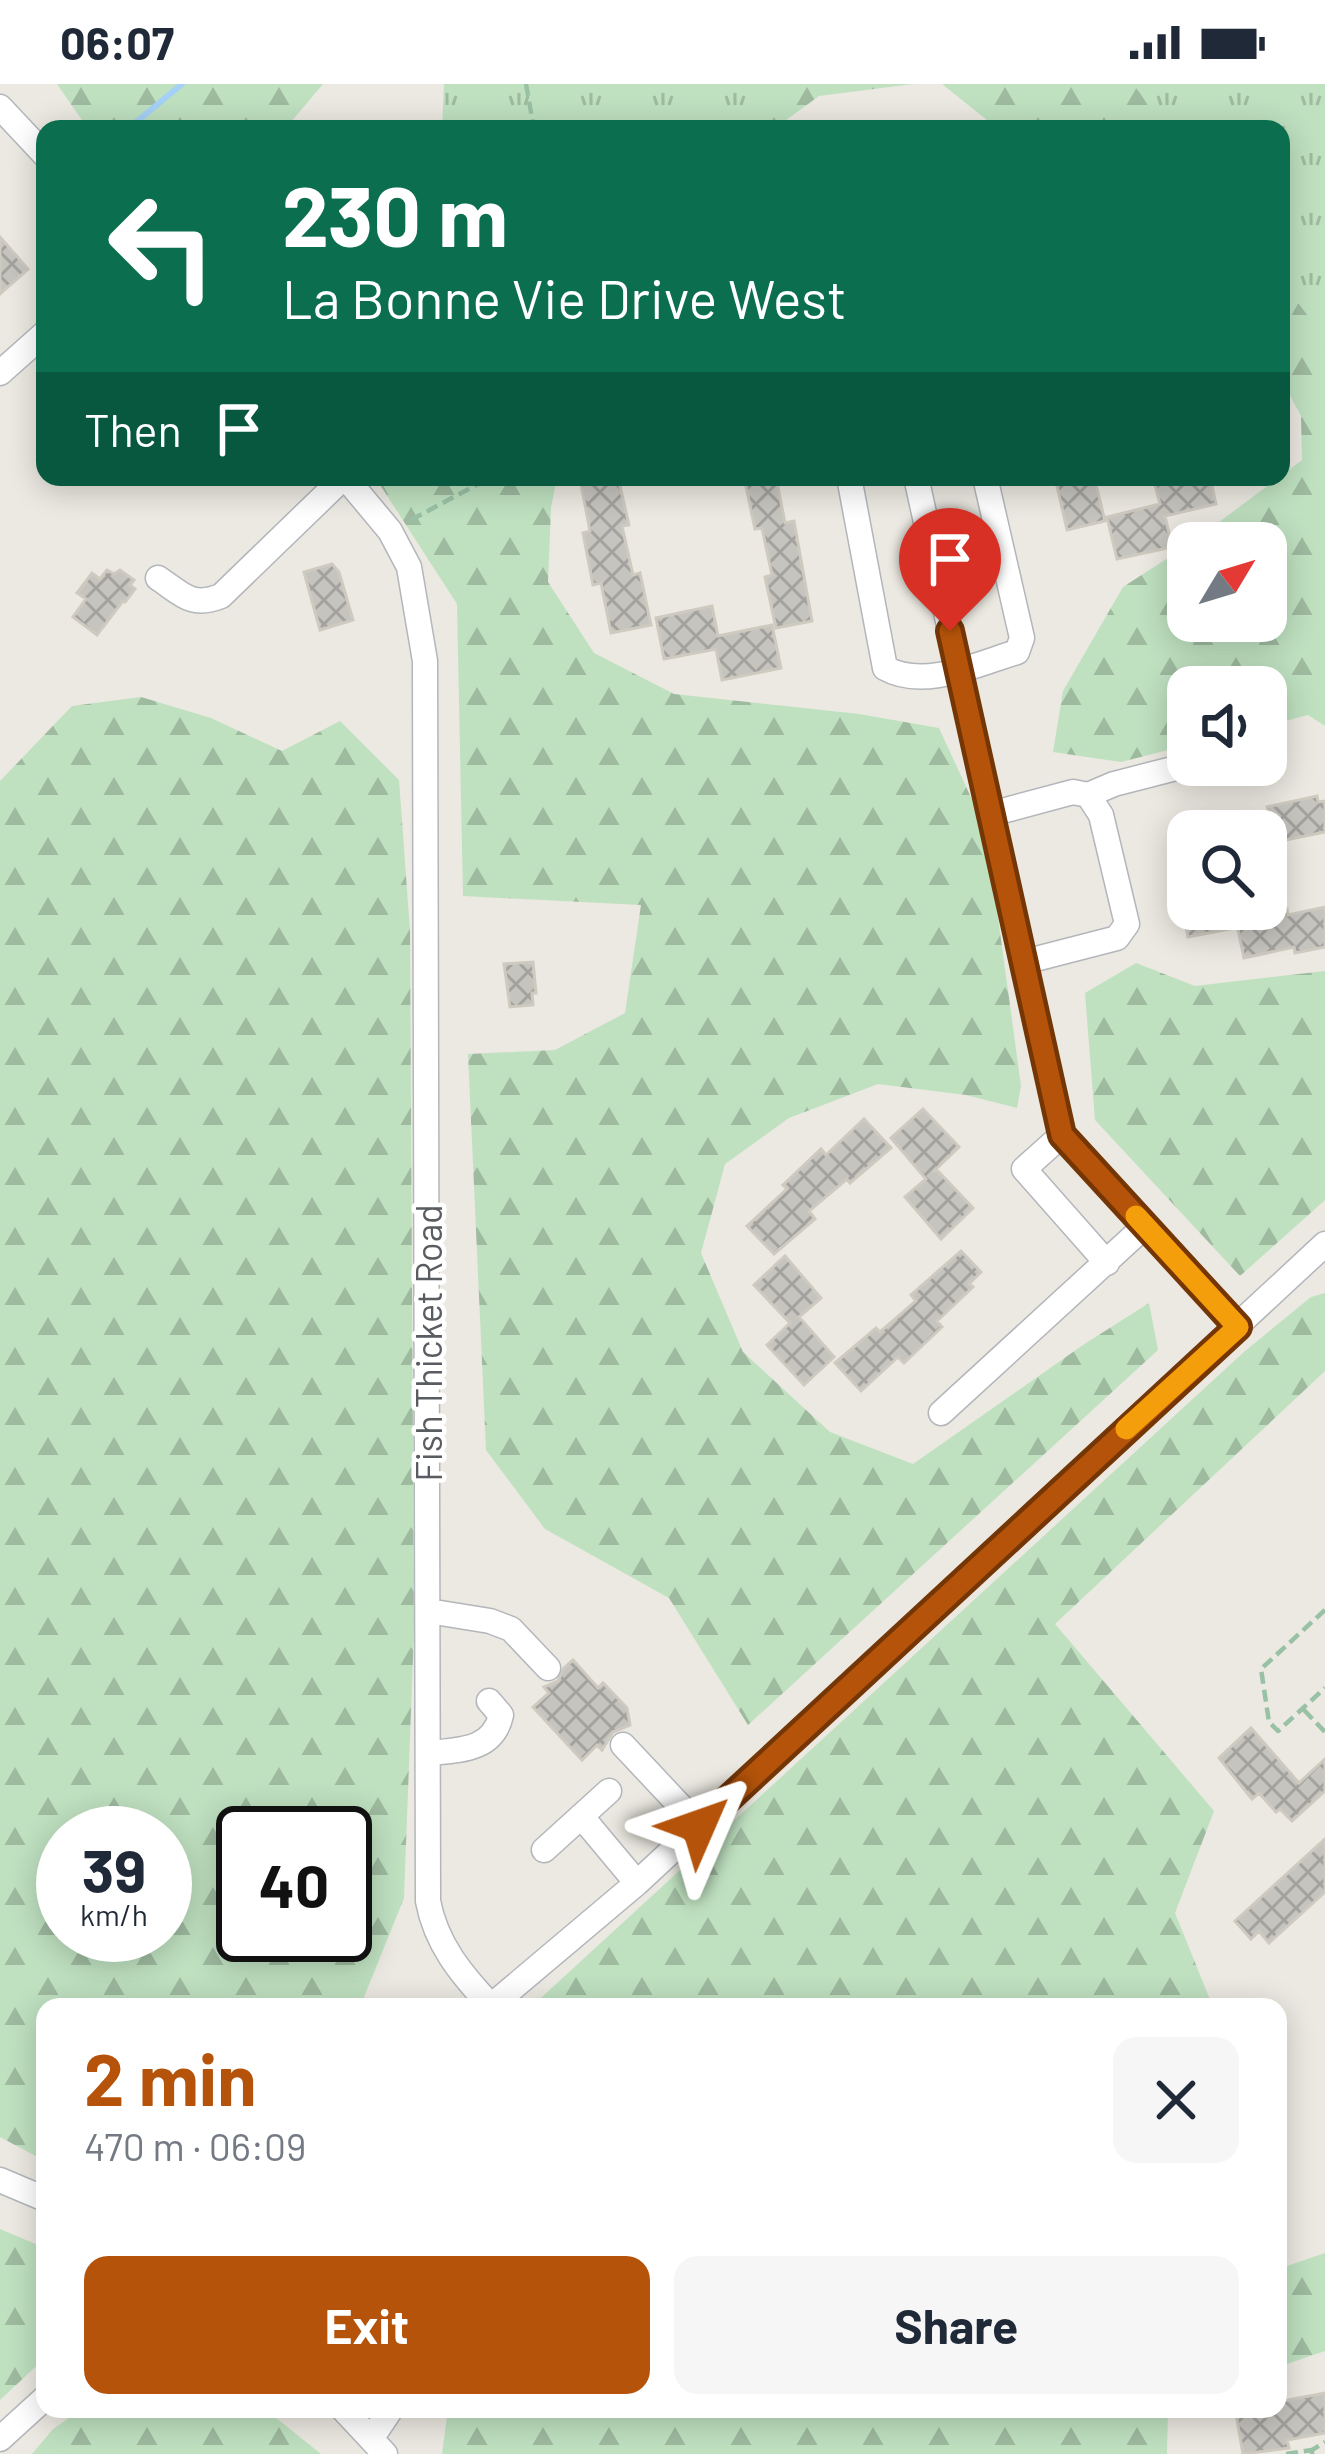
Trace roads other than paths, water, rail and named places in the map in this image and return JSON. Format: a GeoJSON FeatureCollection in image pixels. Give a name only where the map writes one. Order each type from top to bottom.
{"type":"FeatureCollection","features":[{"type":"Feature","properties":{"kind":"street"},"geometry":{"type":"LineString","coordinates":[[0,107],[36,145]]}},
{"type":"Feature","properties":{"kind":"street"},"geometry":{"type":"LineString","coordinates":[[0,373],[36,342]]}},
{"type":"Feature","properties":{"kind":"street"},"geometry":{"type":"LineString","coordinates":[[158,578],[191,601],[221,596],[336,486]]}},
{"type":"Feature","properties":{"kind":"street","name":"Fish Thicket Road"},"geometry":{"type":"LineString","coordinates":[[352,486],[390,531],[409,567],[425,661],[427,1876],[432,1925],[453,1962],[483,1998]]}},
{"type":"Feature","properties":{"kind":"street"},"geometry":{"type":"LineString","coordinates":[[850,486],[885,668],[900,676],[918,677],[1017,652],[1022,638],[987,486]]}},
{"type":"Feature","properties":{"kind":"street"},"geometry":{"type":"LineString","coordinates":[[918,486],[1062,1135],[1238,1327]]}},
{"type":"Feature","properties":{"kind":"street"},"geometry":{"type":"LineString","coordinates":[[991,814],[1073,792],[1088,795],[1167,770]]}},
{"type":"Feature","properties":{"kind":"street"},"geometry":{"type":"LineString","coordinates":[[1024,962],[1118,938],[1126,924],[1101,815],[1088,795]]}},
{"type":"Feature","properties":{"kind":"street"},"geometry":{"type":"LineString","coordinates":[[1062,1135],[1024,1169],[1107,1263]]}},
{"type":"Feature","properties":{"kind":"street"},"geometry":{"type":"LineString","coordinates":[[941,1413],[1145,1226]]}},
{"type":"Feature","properties":{"kind":"street"},"geometry":{"type":"LineString","coordinates":[[501,1998],[638,1883],[1325,1244]]}},
{"type":"Feature","properties":{"kind":"street"},"geometry":{"type":"LineString","coordinates":[[428,1611],[511,1629],[548,1668]]}},
{"type":"Feature","properties":{"kind":"street"},"geometry":{"type":"LineString","coordinates":[[429,1753],[470,1749],[484,1742],[498,1728],[501,1715],[489,1701]]}},
{"type":"Feature","properties":{"kind":"street"},"geometry":{"type":"LineString","coordinates":[[623,1745],[699,1826]]}},
{"type":"Feature","properties":{"kind":"street"},"geometry":{"type":"LineString","coordinates":[[544,1850],[609,1791]]}},
{"type":"Feature","properties":{"kind":"street"},"geometry":{"type":"LineString","coordinates":[[581,1816],[638,1883]]}},
{"type":"Feature","properties":{"kind":"street"},"geometry":{"type":"LineString","coordinates":[[0,2180],[36,2195]]}},
{"type":"Feature","properties":{"kind":"street"},"geometry":{"type":"LineString","coordinates":[[0,2439],[36,2406]]}},
{"type":"Feature","properties":{"kind":"street"},"geometry":{"type":"LineString","coordinates":[[352,2418],[378,2446]]}},
{"type":"Feature","properties":{"kind":"waterway"},"geometry":{"type":"LineString","coordinates":[[139,120],[182,84]]}}]}
